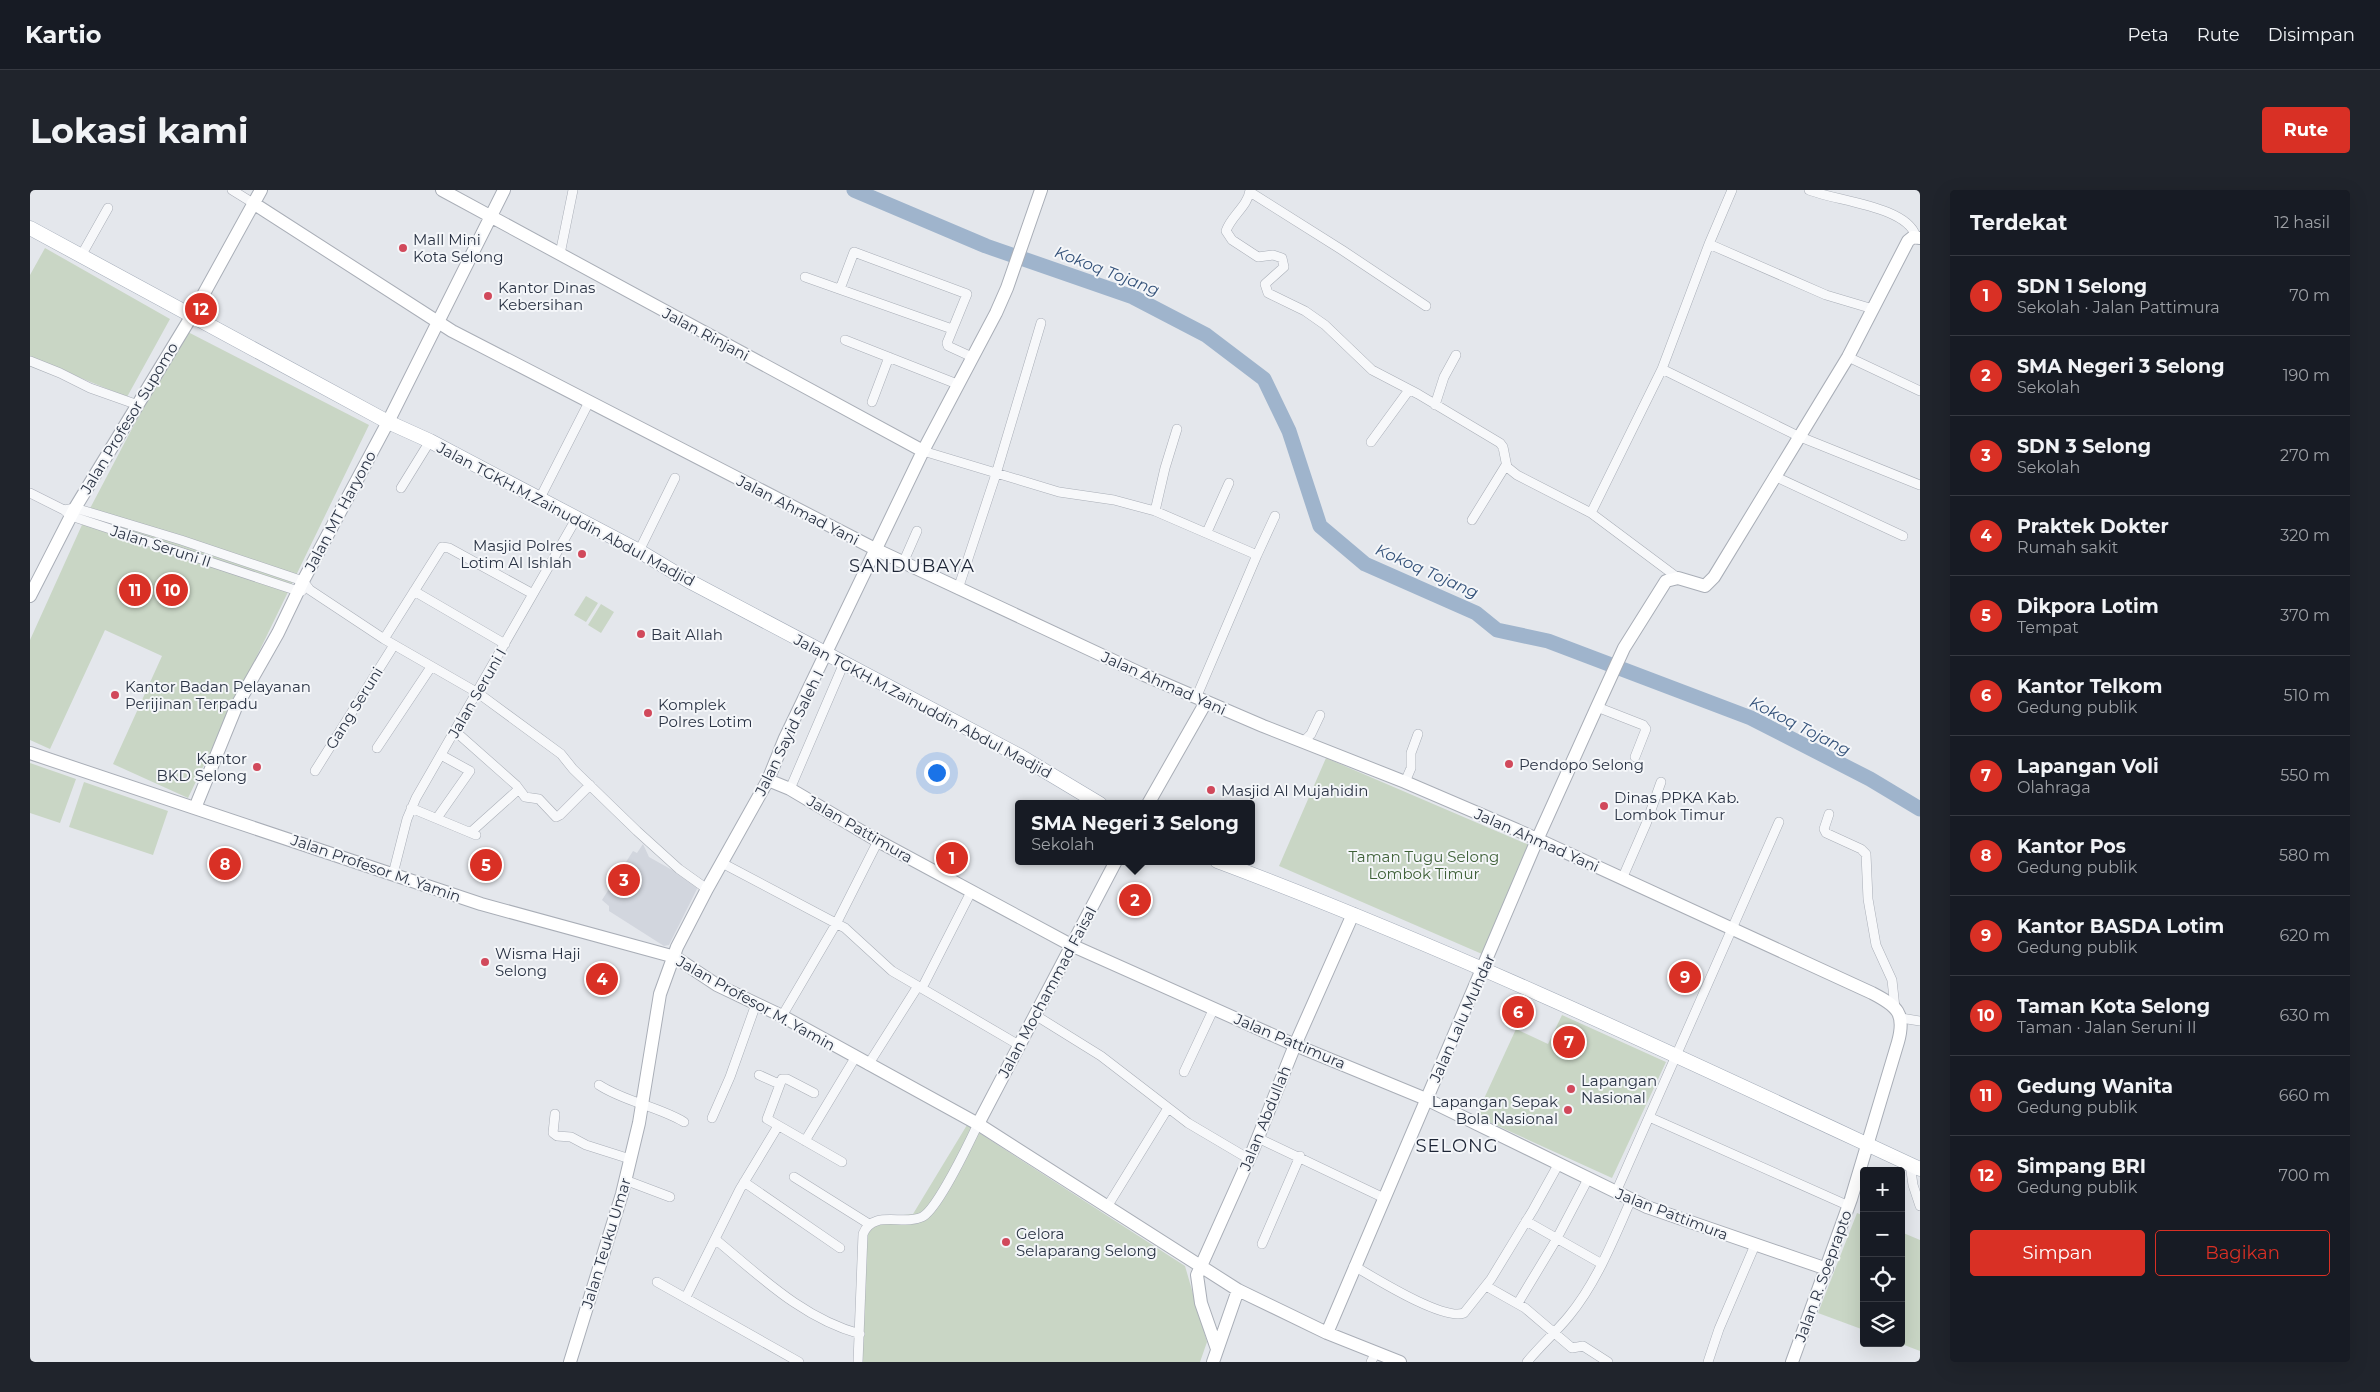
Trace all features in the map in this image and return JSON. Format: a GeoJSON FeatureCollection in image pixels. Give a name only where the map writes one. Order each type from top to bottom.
{"type":"FeatureCollection","features":[{"type":"Feature","properties":{"kind":"main road","name":"Jalan TGKH.M.Zainuddin Abdul Madjid"},"geometry":{"type":"LineString","coordinates":[[30,228],[191,317],[388,422],[430,441],[639,551],[689,581],[1020,756],[1093,800]]}},
{"type":"Feature","properties":{"kind":"main road"},"geometry":{"type":"LineString","coordinates":[[1227,865],[1484,968],[1915,1167]]}},
{"type":"Feature","properties":{"kind":"street"},"geometry":{"type":"LineString","coordinates":[[232,190],[254,203]]}},
{"type":"Feature","properties":{"kind":"street","name":"Jalan Profesor Supomo"},"geometry":{"type":"LineString","coordinates":[[30,596],[70,511],[138,405],[191,317],[261,190]]}},
{"type":"Feature","properties":{"kind":"street","name":"Jalan MT Haryono"},"geometry":{"type":"LineString","coordinates":[[195,808],[236,706],[303,587],[504,190]]}},
{"type":"Feature","properties":{"kind":"street"},"geometry":{"type":"LineString","coordinates":[[560,254],[573,190]]}},
{"type":"Feature","properties":{"kind":"street","name":"Jalan Sayid Saleh I"},"geometry":{"type":"LineString","coordinates":[[642,1104],[660,994],[677,948],[707,889],[768,780],[786,738],[923,451],[996,313],[1016,262],[1040,190]]}},
{"type":"Feature","properties":{"kind":"street"},"geometry":{"type":"LineString","coordinates":[[1591,513],[1662,369],[1709,244],[1732,190]]}},
{"type":"Feature","properties":{"kind":"street"},"geometry":{"type":"LineString","coordinates":[[1426,306],[1250,191],[1248,199],[1229,224],[1226,232],[1232,240],[1258,257],[1273,255],[1282,258],[1284,267],[1265,284],[1268,293],[1305,311],[1325,325],[1366,366],[1500,443],[1503,447],[1506,465],[1517,476],[1591,513],[1678,578],[1697,585],[1708,585],[1848,357],[1908,241],[1918,237],[1910,225],[1888,214],[1809,190]]}},
{"type":"Feature","properties":{"kind":"street","name":"Jalan Rinjani"},"geometry":{"type":"LineString","coordinates":[[446,191],[923,451]]}},
{"type":"Feature","properties":{"kind":"street","name":"Jalan Ahmad Yani"},"geometry":{"type":"LineString","coordinates":[[254,203],[436,322],[876,550],[1202,700],[1405,782],[1622,878],[1872,994],[1898,1013]]}},
{"type":"Feature","properties":{"kind":"street"},"geometry":{"type":"LineString","coordinates":[[81,256],[108,208]]}},
{"type":"Feature","properties":{"kind":"street"},"geometry":{"type":"LineString","coordinates":[[1709,244],[1826,295],[1873,309]]}},
{"type":"Feature","properties":{"kind":"street"},"geometry":{"type":"LineString","coordinates":[[840,289],[854,252],[966,294],[947,338],[948,346],[972,357]]}},
{"type":"Feature","properties":{"kind":"street"},"geometry":{"type":"LineString","coordinates":[[805,277],[952,329]]}},
{"type":"Feature","properties":{"kind":"street"},"geometry":{"type":"LineString","coordinates":[[958,589],[996,474],[1041,323]]}},
{"type":"Feature","properties":{"kind":"street"},"geometry":{"type":"LineString","coordinates":[[845,340],[957,384]]}},
{"type":"Feature","properties":{"kind":"street"},"geometry":{"type":"LineString","coordinates":[[1435,405],[1444,376],[1456,355]]}},
{"type":"Feature","properties":{"kind":"street"},"geometry":{"type":"LineString","coordinates":[[872,402],[889,357]]}},
{"type":"Feature","properties":{"kind":"street"},"geometry":{"type":"LineString","coordinates":[[1848,357],[1920,391]]}},
{"type":"Feature","properties":{"kind":"street"},"geometry":{"type":"LineString","coordinates":[[30,361],[90,388],[138,405]]}},
{"type":"Feature","properties":{"kind":"street"},"geometry":{"type":"LineString","coordinates":[[1662,369],[1798,436],[1920,485]]}},
{"type":"Feature","properties":{"kind":"street"},"geometry":{"type":"LineString","coordinates":[[1371,442],[1409,390]]}},
{"type":"Feature","properties":{"kind":"street"},"geometry":{"type":"LineString","coordinates":[[539,500],[589,402]]}},
{"type":"Feature","properties":{"kind":"street"},"geometry":{"type":"LineString","coordinates":[[1155,511],[1164,468],[1177,429]]}},
{"type":"Feature","properties":{"kind":"street"},"geometry":{"type":"LineString","coordinates":[[401,488],[430,441]]}},
{"type":"Feature","properties":{"kind":"street"},"geometry":{"type":"LineString","coordinates":[[923,451],[1059,492],[1114,500],[1155,511],[1257,555]]}},
{"type":"Feature","properties":{"kind":"street"},"geometry":{"type":"LineString","coordinates":[[1472,520],[1506,465]]}},
{"type":"Feature","properties":{"kind":"street"},"geometry":{"type":"LineString","coordinates":[[1774,476],[1903,536]]}},
{"type":"Feature","properties":{"kind":"street"},"geometry":{"type":"LineString","coordinates":[[639,551],[675,478]]}},
{"type":"Feature","properties":{"kind":"street"},"geometry":{"type":"LineString","coordinates":[[1207,532],[1229,483]]}},
{"type":"Feature","properties":{"kind":"street","name":"Jalan Seruni II"},"geometry":{"type":"LineString","coordinates":[[30,493],[70,511],[181,540],[303,587],[384,639],[478,693],[561,754],[573,769],[680,869],[707,889]]}},
{"type":"Feature","properties":{"kind":"street"},"geometry":{"type":"LineString","coordinates":[[1150,800],[1202,700],[1257,555],[1275,516]]}},
{"type":"Feature","properties":{"kind":"street","name":"Jalan Seruni I"},"geometry":{"type":"LineString","coordinates":[[393,874],[411,808],[576,519]]}},
{"type":"Feature","properties":{"kind":"street"},"geometry":{"type":"LineString","coordinates":[[903,563],[917,531]]}},
{"type":"Feature","properties":{"kind":"street"},"geometry":{"type":"LineString","coordinates":[[384,639],[439,549],[445,546],[533,594]]}},
{"type":"Feature","properties":{"kind":"street","name":"Jalan Lalu Muhdar"},"geometry":{"type":"LineString","coordinates":[[1327,1333],[1537,840],[1624,648],[1661,586],[1671,578],[1678,578]]}},
{"type":"Feature","properties":{"kind":"street"},"geometry":{"type":"LineString","coordinates":[[414,592],[505,644]]}},
{"type":"Feature","properties":{"kind":"street","name":"Gang Seruni"},"geometry":{"type":"LineString","coordinates":[[315,771],[394,645]]}},
{"type":"Feature","properties":{"kind":"street"},"geometry":{"type":"LineString","coordinates":[[790,789],[844,663]]}},
{"type":"Feature","properties":{"kind":"street"},"geometry":{"type":"LineString","coordinates":[[377,748],[431,667]]}},
{"type":"Feature","properties":{"kind":"street"},"geometry":{"type":"LineString","coordinates":[[1599,703],[1643,725],[1646,729],[1635,757]]}},
{"type":"Feature","properties":{"kind":"street"},"geometry":{"type":"LineString","coordinates":[[1303,742],[1310,734],[1320,715]]}},
{"type":"Feature","properties":{"kind":"street"},"geometry":{"type":"LineString","coordinates":[[455,731],[519,789],[525,798],[539,799],[556,817],[590,785]]}},
{"type":"Feature","properties":{"kind":"street"},"geometry":{"type":"LineString","coordinates":[[1405,782],[1411,768],[1411,753],[1418,734]]}},
{"type":"Feature","properties":{"kind":"street","name":"Jalan Profesor M. Yamin"},"geometry":{"type":"LineString","coordinates":[[30,753],[481,904],[675,957],[717,985],[782,1016],[855,1058],[978,1124],[1238,1290],[1374,1357],[1400,1362]]}},
{"type":"Feature","properties":{"kind":"street"},"geometry":{"type":"LineString","coordinates":[[437,818],[470,771],[441,755]]}},
{"type":"Feature","properties":{"kind":"street","name":"Jalan Pattimura"},"geometry":{"type":"LineString","coordinates":[[768,780],[790,789],[878,841],[1071,945],[1295,1044],[1426,1099],[1647,1208],[1827,1269]]}},
{"type":"Feature","properties":{"kind":"street"},"geometry":{"type":"LineString","coordinates":[[1622,878],[1661,782]]}},
{"type":"Feature","properties":{"kind":"street"},"geometry":{"type":"LineString","coordinates":[[411,808],[474,833],[519,789]]}},
{"type":"Feature","properties":{"kind":"street"},"geometry":{"type":"LineString","coordinates":[[1829,814],[1824,829],[1826,833],[1861,849],[1868,858],[1871,920],[1876,945],[1892,980],[1898,1013],[1920,1021]]}},
{"type":"Feature","properties":{"kind":"street"},"geometry":{"type":"LineString","coordinates":[[1616,1192],[1734,929],[1779,822]]}},
{"type":"Feature","properties":{"kind":"street"},"geometry":{"type":"LineString","coordinates":[[782,1016],[836,924],[878,841]]}},
{"type":"Feature","properties":{"kind":"street"},"geometry":{"type":"LineString","coordinates":[[722,863],[853,933],[892,971],[1019,1046]]}},
{"type":"Feature","properties":{"kind":"street","name":"Jalan Mochammad Faisal"},"geometry":{"type":"LineString","coordinates":[[978,1124],[1114,865]]}},
{"type":"Feature","properties":{"kind":"street"},"geometry":{"type":"LineString","coordinates":[[868,1065],[920,987],[971,892]]}},
{"type":"Feature","properties":{"kind":"street","name":"Jalan Abdullah"},"geometry":{"type":"LineString","coordinates":[[1217,1349],[1198,1291],[1197,1275],[1249,1159],[1295,1044],[1353,914]]}},
{"type":"Feature","properties":{"kind":"street"},"geometry":{"type":"LineString","coordinates":[[712,1118],[730,1077],[756,1004]]}},
{"type":"Feature","properties":{"kind":"street"},"geometry":{"type":"LineString","coordinates":[[1184,1072],[1214,1008]]}},
{"type":"Feature","properties":{"kind":"street","name":"Jalan R. Soeprapto"},"geometry":{"type":"LineString","coordinates":[[1792,1362],[1827,1269],[1868,1145],[1902,1029],[1898,1013]]}},
{"type":"Feature","properties":{"kind":"street"},"geometry":{"type":"LineString","coordinates":[[1035,1016],[1101,1056],[1168,1108],[1249,1159]]}},
{"type":"Feature","properties":{"kind":"street"},"geometry":{"type":"LineString","coordinates":[[805,1141],[855,1058]]}},
{"type":"Feature","properties":{"kind":"street"},"geometry":{"type":"LineString","coordinates":[[760,1075],[779,1084]]}},
{"type":"Feature","properties":{"kind":"street"},"geometry":{"type":"LineString","coordinates":[[814,1093],[784,1078],[779,1084],[766,1117],[769,1121],[842,1162]]}},
{"type":"Feature","properties":{"kind":"street"},"geometry":{"type":"LineString","coordinates":[[599,1085],[665,1112],[684,1122]]}},
{"type":"Feature","properties":{"kind":"street","name":"Jalan Teuku Umar"},"geometry":{"type":"LineString","coordinates":[[570,1362],[614,1222],[642,1104]]}},
{"type":"Feature","properties":{"kind":"street"},"geometry":{"type":"LineString","coordinates":[[1107,1207],[1168,1108]]}},
{"type":"Feature","properties":{"kind":"street"},"geometry":{"type":"LineString","coordinates":[[555,1114],[553,1133],[557,1136],[571,1137],[586,1145],[630,1159]]}},
{"type":"Feature","properties":{"kind":"street"},"geometry":{"type":"LineString","coordinates":[[1649,1117],[1849,1206]]}},
{"type":"Feature","properties":{"kind":"street"},"geometry":{"type":"LineString","coordinates":[[858,1362],[863,1234],[869,1224],[875,1221],[918,1218],[926,1215],[941,1193],[978,1124]]}},
{"type":"Feature","properties":{"kind":"street"},"geometry":{"type":"LineString","coordinates":[[686,1298],[744,1182],[778,1126]]}},
{"type":"Feature","properties":{"kind":"street"},"geometry":{"type":"LineString","coordinates":[[1258,1138],[1300,1156],[1384,1198]]}},
{"type":"Feature","properties":{"kind":"street"},"geometry":{"type":"LineString","coordinates":[[1262,1244],[1300,1156]]}},
{"type":"Feature","properties":{"kind":"street"},"geometry":{"type":"LineString","coordinates":[[1354,1266],[1425,1305],[1456,1314],[1464,1313],[1486,1286],[1558,1165]]}},
{"type":"Feature","properties":{"kind":"street"},"geometry":{"type":"LineString","coordinates":[[1915,1167],[1912,1185],[1920,1206]]}},
{"type":"Feature","properties":{"kind":"street"},"geometry":{"type":"LineString","coordinates":[[794,1177],[869,1224]]}},
{"type":"Feature","properties":{"kind":"street"},"geometry":{"type":"LineString","coordinates":[[1518,1303],[1556,1240],[1588,1179]]}},
{"type":"Feature","properties":{"kind":"street"},"geometry":{"type":"LineString","coordinates":[[625,1180],[670,1197]]}},
{"type":"Feature","properties":{"kind":"street"},"geometry":{"type":"LineString","coordinates":[[744,1182],[840,1248]]}},
{"type":"Feature","properties":{"kind":"street"},"geometry":{"type":"LineString","coordinates":[[1527,1362],[1570,1316],[1589,1288],[1631,1200]]}},
{"type":"Feature","properties":{"kind":"street"},"geometry":{"type":"LineString","coordinates":[[1526,1221],[1556,1240],[1602,1264]]}},
{"type":"Feature","properties":{"kind":"street"},"geometry":{"type":"LineString","coordinates":[[715,1238],[800,1308],[829,1324],[860,1334]]}},
{"type":"Feature","properties":{"kind":"street"},"geometry":{"type":"LineString","coordinates":[[1708,1362],[1719,1329],[1755,1245]]}},
{"type":"Feature","properties":{"kind":"street"},"geometry":{"type":"LineString","coordinates":[[657,1282],[800,1362]]}},
{"type":"Feature","properties":{"kind":"street"},"geometry":{"type":"LineString","coordinates":[[1486,1286],[1518,1303],[1554,1331],[1572,1348],[1583,1346],[1608,1362]]}},
{"type":"Feature","properties":{"kind":"street"},"geometry":{"type":"LineString","coordinates":[[1213,1362],[1238,1290]]}},
{"type":"Feature","properties":{"kind":"shaded area"},"geometry":{"type":"Polygon","coordinates":[[[643,844],[649,857],[699,885],[669,945],[664,946],[609,911],[609,906],[602,900],[633,851],[637,853],[643,844]]]}},
{"type":"Feature","properties":{"kind":"green space"},"geometry":{"type":"Polygon","coordinates":[[[45,248],[170,319],[127,397],[30,357],[30,275],[45,248]]]}},
{"type":"Feature","properties":{"kind":"green space"},"geometry":{"type":"Polygon","coordinates":[[[184,330],[369,425],[188,798],[113,764],[162,656],[105,630],[50,749],[30,740],[30,640],[86,516],[184,330]]]}},
{"type":"Feature","properties":{"kind":"green space"},"geometry":{"type":"Polygon","coordinates":[[[586,596],[598,603],[586,622],[574,615],[586,596]]]}},
{"type":"Feature","properties":{"kind":"green space"},"geometry":{"type":"Polygon","coordinates":[[[601,604],[614,612],[601,633],[588,625],[601,604]]]}},
{"type":"Feature","properties":{"kind":"green space","name":"Taman Tugu Selong Lombok Timur"},"geometry":{"type":"Polygon","coordinates":[[[1326,758],[1529,845],[1482,954],[1279,866],[1326,758]]]}},
{"type":"Feature","properties":{"kind":"green space"},"geometry":{"type":"Polygon","coordinates":[[[30,763],[76,779],[60,823],[30,813],[30,763]]]}},
{"type":"Feature","properties":{"kind":"green space"},"geometry":{"type":"Polygon","coordinates":[[[84,782],[168,811],[153,855],[69,827],[84,782]]]}},
{"type":"Feature","properties":{"kind":"green space","name":"Lapangan Nasional"},"geometry":{"type":"Polygon","coordinates":[[[1562,1015],[1666,1062],[1612,1178],[1476,1116],[1516,1029],[1548,1044],[1562,1015]]]}},
{"type":"Feature","properties":{"kind":"green space","name":"Gelora Selaparang Selong"},"geometry":{"type":"Polygon","coordinates":[[[967,1125],[1185,1266],[1207,1342],[1200,1362],[857,1362],[866,1219],[913,1214],[967,1125]]]}},
{"type":"Feature","properties":{"kind":"green space"},"geometry":{"type":"Polygon","coordinates":[[[1857,1213],[1860,1214],[1860,1329],[1818,1313],[1857,1213]]]}},
{"type":"Feature","properties":{"kind":"green space"},"geometry":{"type":"Polygon","coordinates":[[[1905,1234],[1920,1240],[1920,1351],[1905,1345],[1905,1234]]]}},
{"type":"Feature","properties":{"kind":"waterway","name":"Kokoq Tojang"},"geometry":{"type":"LineString","coordinates":[[854,190],[986,246],[1133,297],[1206,335],[1264,379],[1289,431],[1320,526],[1365,564],[1476,613],[1497,630],[1548,641],[1751,718],[1870,779],[1920,809]]}},
{"type":"Feature","properties":{"kind":"place","name":"Mall Mini Kota Selong"},"geometry":{"type":"Point","coordinates":[403,248]}},
{"type":"Feature","properties":{"kind":"place","name":"Kantor Dinas Kebersihan"},"geometry":{"type":"Point","coordinates":[488,296]}},
{"type":"Feature","properties":{"kind":"place","name":"Simpang BRI"},"geometry":{"type":"Point","coordinates":[201,309]}},
{"type":"Feature","properties":{"kind":"place","name":"Masjid Polres Lotim Al Ishlah"},"geometry":{"type":"Point","coordinates":[582,554]}},
{"type":"Feature","properties":{"kind":"place","name":"Gedung Wanita"},"geometry":{"type":"Point","coordinates":[135,590]}},
{"type":"Feature","properties":{"kind":"place","name":"Taman Kota Selong"},"geometry":{"type":"Point","coordinates":[172,590]}},
{"type":"Feature","properties":{"kind":"place","name":"Bait Allah"},"geometry":{"type":"Point","coordinates":[641,634]}},
{"type":"Feature","properties":{"kind":"place","name":"Kantor Badan Pelayanan Perijinan Terpadu"},"geometry":{"type":"Point","coordinates":[115,695]}},
{"type":"Feature","properties":{"kind":"place","name":"Komplek Polres Lotim"},"geometry":{"type":"Point","coordinates":[648,713]}},
{"type":"Feature","properties":{"kind":"place","name":"Pendopo Selong"},"geometry":{"type":"Point","coordinates":[1509,764]}},
{"type":"Feature","properties":{"kind":"place","name":"Kantor BKD Selong"},"geometry":{"type":"Point","coordinates":[257,767]}},
{"type":"Feature","properties":{"kind":"place","name":"Masjid Al Mujahidin"},"geometry":{"type":"Point","coordinates":[1211,790]}},
{"type":"Feature","properties":{"kind":"place","name":"Dinas PPKA Kab. Lombok Timur"},"geometry":{"type":"Point","coordinates":[1604,806]}},
{"type":"Feature","properties":{"kind":"place","name":"SDN 1 Selong"},"geometry":{"type":"Point","coordinates":[952,858]}},
{"type":"Feature","properties":{"kind":"place","name":"Kantor Pos"},"geometry":{"type":"Point","coordinates":[225,864]}},
{"type":"Feature","properties":{"kind":"place","name":"Dikpora Lotim"},"geometry":{"type":"Point","coordinates":[486,865]}},
{"type":"Feature","properties":{"kind":"place","name":"SDN 3 Selong"},"geometry":{"type":"Point","coordinates":[624,880]}},
{"type":"Feature","properties":{"kind":"place","name":"SMA Negeri 3 Selong"},"geometry":{"type":"Point","coordinates":[1135,900]}},
{"type":"Feature","properties":{"kind":"place","name":"Wisma Haji Selong"},"geometry":{"type":"Point","coordinates":[485,962]}},
{"type":"Feature","properties":{"kind":"place","name":"Kantor BASDA Lotim"},"geometry":{"type":"Point","coordinates":[1685,977]}},
{"type":"Feature","properties":{"kind":"place","name":"Praktek Dokter"},"geometry":{"type":"Point","coordinates":[602,979]}},
{"type":"Feature","properties":{"kind":"place","name":"Kantor Telkom"},"geometry":{"type":"Point","coordinates":[1518,1012]}},
{"type":"Feature","properties":{"kind":"place","name":"Lapangan Voli"},"geometry":{"type":"Point","coordinates":[1569,1042]}},
{"type":"Feature","properties":{"kind":"place","name":"Lapangan Nasional"},"geometry":{"type":"Point","coordinates":[1571,1089]}},
{"type":"Feature","properties":{"kind":"place","name":"Lapangan Sepak Bola Nasional"},"geometry":{"type":"Point","coordinates":[1568,1110]}},
{"type":"Feature","properties":{"kind":"place","name":"Gelora Selaparang Selong"},"geometry":{"type":"Point","coordinates":[1006,1242]}},
{"type":"Feature","properties":{"kind":"district","name":"SANDUBAYA"},"geometry":{"type":"Point","coordinates":[912,566]}},
{"type":"Feature","properties":{"kind":"district","name":"SELONG"},"geometry":{"type":"Point","coordinates":[1457,1146]}}]}
